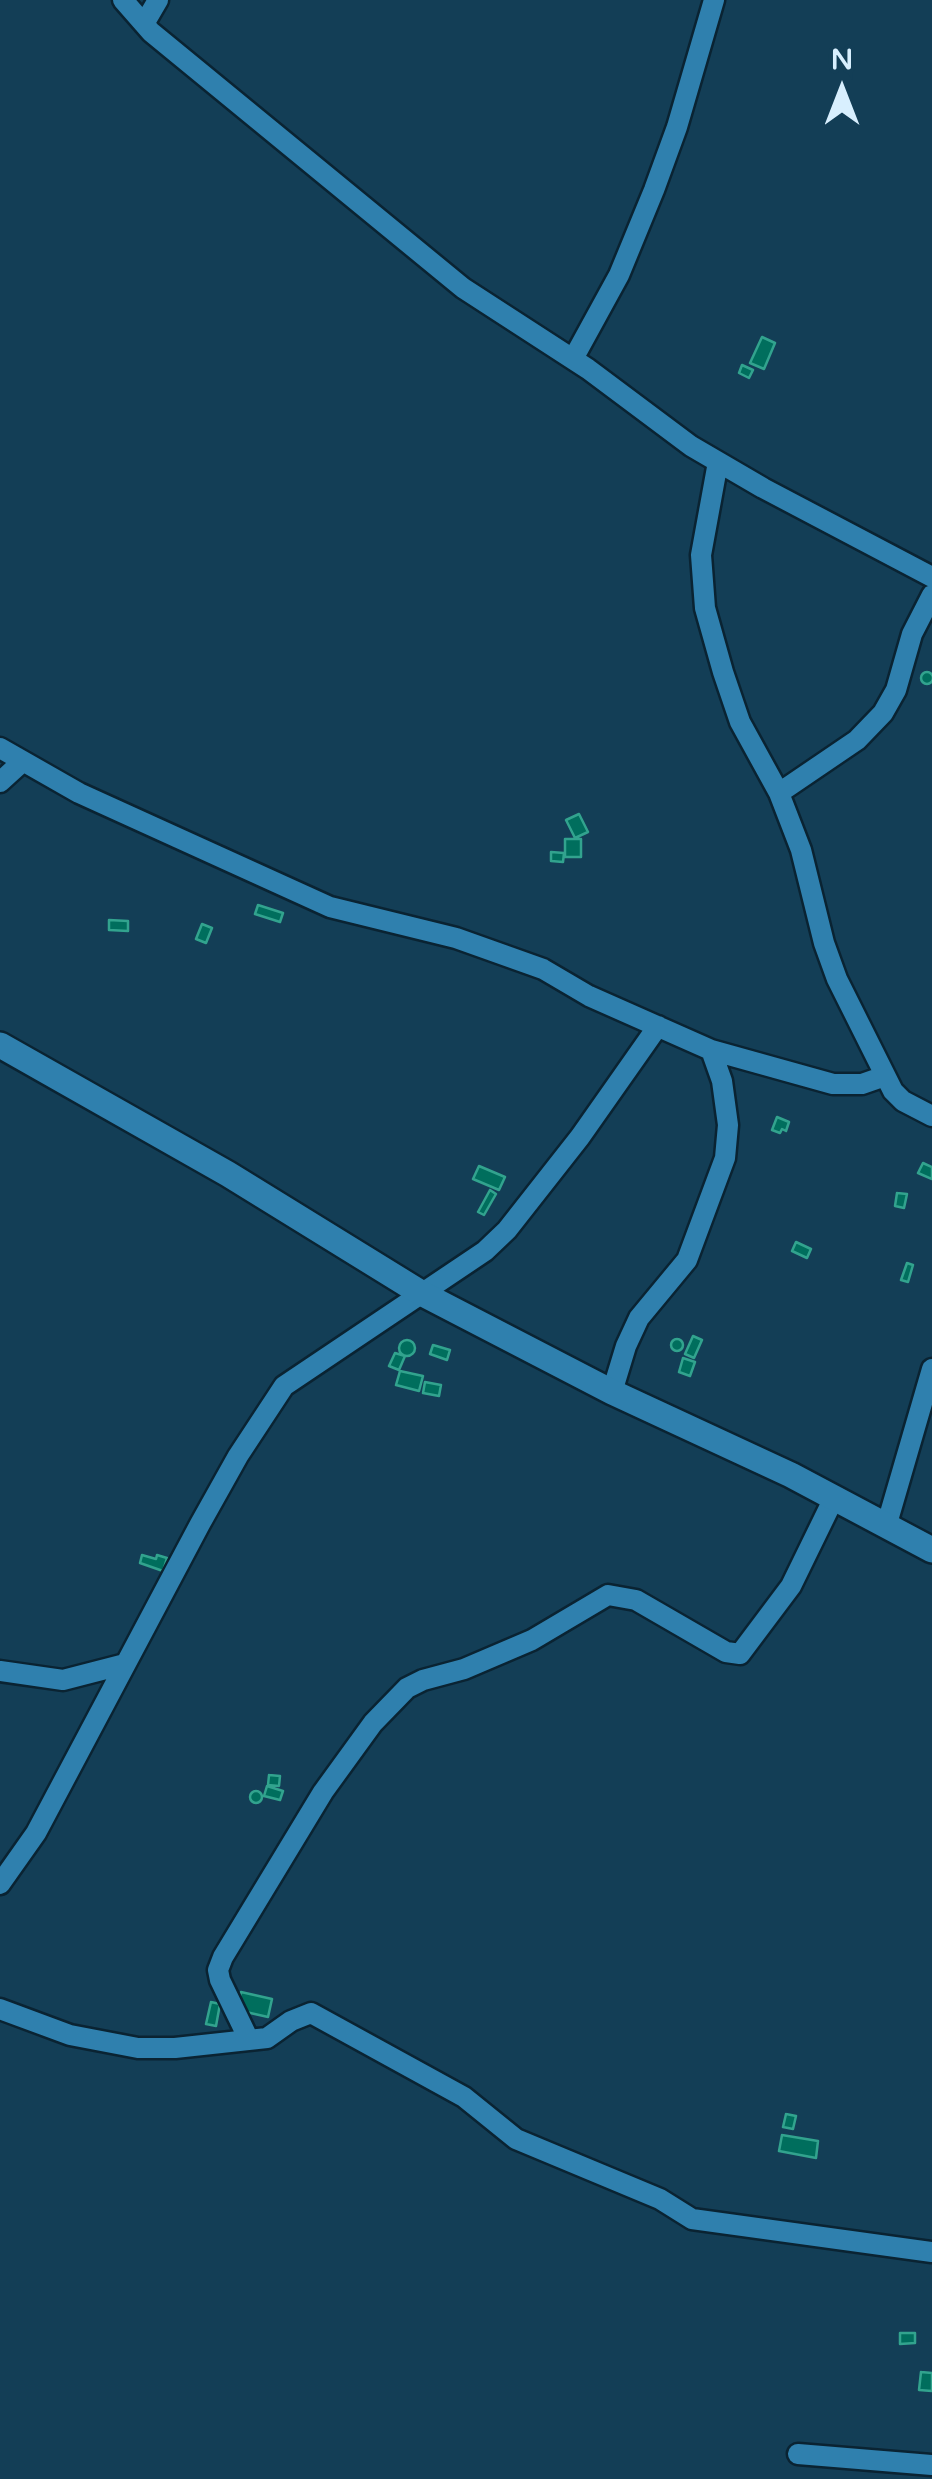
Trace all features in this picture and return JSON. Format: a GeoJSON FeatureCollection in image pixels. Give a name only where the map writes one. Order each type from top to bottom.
{"type":"FeatureCollection","features":[{"type":"Feature","properties":{"kind":"street"},"geometry":{"type":"LineString","coordinates":[[123,0],[144,24],[438,268],[574,359],[691,446],[932,576]]}},
{"type":"Feature","properties":{"kind":"street"},"geometry":{"type":"LineString","coordinates":[[144,24],[158,0]]}},
{"type":"Feature","properties":{"kind":"street"},"geometry":{"type":"LineString","coordinates":[[574,359],[619,274],[654,190],[714,0]]}},
{"type":"Feature","properties":{"kind":"street"},"geometry":{"type":"LineString","coordinates":[[718,462],[701,555],[705,608],[740,722],[779,794],[801,850],[824,943],[885,1076],[903,1102],[932,1116]]}},
{"type":"Feature","properties":{"kind":"street"},"geometry":{"type":"LineString","coordinates":[[779,794],[857,740],[884,713],[896,690],[912,634],[932,595]]}},
{"type":"Feature","properties":{"kind":"street"},"geometry":{"type":"LineString","coordinates":[[0,748],[79,793],[330,907],[456,938],[543,969],[588,996],[712,1050],[833,1084],[862,1084],[885,1076]]}},
{"type":"Feature","properties":{"kind":"street"},"geometry":{"type":"LineString","coordinates":[[0,782],[22,762]]}},
{"type":"Feature","properties":{"kind":"street"},"geometry":{"type":"LineString","coordinates":[[0,1884],[36,1833],[228,1473],[284,1386],[485,1250],[508,1230],[658,1026]]}},
{"type":"Feature","properties":{"kind":"street"},"geometry":{"type":"LineString","coordinates":[[0,1045],[228,1174],[421,1293],[612,1392],[791,1475],[932,1550]]}},
{"type":"Feature","properties":{"kind":"street"},"geometry":{"type":"LineString","coordinates":[[612,1392],[639,1318],[687,1260],[725,1158],[726,1110],[712,1050]]}},
{"type":"Feature","properties":{"kind":"street"},"geometry":{"type":"LineString","coordinates":[[886,1526],[932,1369]]}},
{"type":"Feature","properties":{"kind":"street"},"geometry":{"type":"LineString","coordinates":[[249,2040],[220,1980],[218,1970],[223,1957],[324,1792],[373,1722],[407,1688],[464,1670],[532,1640],[608,1595],[636,1600],[726,1652],[743,1652],[792,1586],[834,1500]]}},
{"type":"Feature","properties":{"kind":"street"},"geometry":{"type":"LineString","coordinates":[[0,1671],[63,1680],[125,1664]]}},
{"type":"Feature","properties":{"kind":"street"},"geometry":{"type":"LineString","coordinates":[[0,2009],[70,2035],[138,2048],[267,2038],[311,2013],[464,2098],[516,2139],[660,2199],[692,2219],[932,2252]]}},
{"type":"Feature","properties":{"kind":"street"},"geometry":{"type":"LineString","coordinates":[[798,2454],[932,2465]]}},
{"type":"Feature","properties":{"kind":"building"},"geometry":{"type":"Polygon","coordinates":[[[762,337],[775,343],[764,369],[750,363],[762,337]]]}},
{"type":"Feature","properties":{"kind":"building"},"geometry":{"type":"Polygon","coordinates":[[[742,365],[753,370],[749,378],[739,373],[742,365]]]}},
{"type":"Feature","properties":{"kind":"building"},"geometry":{"type":"Polygon","coordinates":[[[927,672],[933,678],[927,684],[921,678],[927,672]]]}},
{"type":"Feature","properties":{"kind":"building"},"geometry":{"type":"Polygon","coordinates":[[[579,814],[588,832],[575,838],[566,820],[579,814]]]}},
{"type":"Feature","properties":{"kind":"building"},"geometry":{"type":"Polygon","coordinates":[[[565,839],[581,839],[581,857],[565,857],[565,839]]]}},
{"type":"Feature","properties":{"kind":"building"},"geometry":{"type":"Polygon","coordinates":[[[551,852],[564,853],[563,862],[551,861],[551,852]]]}},
{"type":"Feature","properties":{"kind":"building"},"geometry":{"type":"Polygon","coordinates":[[[258,905],[283,913],[280,922],[255,914],[258,905]]]}},
{"type":"Feature","properties":{"kind":"building"},"geometry":{"type":"Polygon","coordinates":[[[109,920],[128,921],[128,931],[109,930],[109,920]]]}},
{"type":"Feature","properties":{"kind":"building"},"geometry":{"type":"Polygon","coordinates":[[[202,924],[212,928],[206,943],[196,939],[202,924]]]}},
{"type":"Feature","properties":{"kind":"building"},"geometry":{"type":"Polygon","coordinates":[[[777,1117],[789,1122],[786,1131],[772,1130],[777,1117]]]}},
{"type":"Feature","properties":{"kind":"building"},"geometry":{"type":"Polygon","coordinates":[[[923,1163],[932,1167],[932,1179],[918,1173],[923,1163]]]}},
{"type":"Feature","properties":{"kind":"building"},"geometry":{"type":"Polygon","coordinates":[[[479,1166],[505,1177],[499,1190],[473,1179],[479,1166]]]}},
{"type":"Feature","properties":{"kind":"building"},"geometry":{"type":"Polygon","coordinates":[[[490,1190],[496,1194],[484,1215],[478,1212],[490,1190]]]}},
{"type":"Feature","properties":{"kind":"building"},"geometry":{"type":"Polygon","coordinates":[[[897,1193],[907,1194],[904,1208],[895,1206],[897,1193]]]}},
{"type":"Feature","properties":{"kind":"building"},"geometry":{"type":"Polygon","coordinates":[[[796,1242],[811,1249],[807,1258],[792,1251],[796,1242]]]}},
{"type":"Feature","properties":{"kind":"building"},"geometry":{"type":"Polygon","coordinates":[[[907,1263],[913,1265],[908,1282],[901,1280],[907,1263]]]}},
{"type":"Feature","properties":{"kind":"building"},"geometry":{"type":"Polygon","coordinates":[[[693,1336],[702,1340],[694,1358],[685,1354],[693,1336]]]}},
{"type":"Feature","properties":{"kind":"building"},"geometry":{"type":"Polygon","coordinates":[[[677,1339],[683,1345],[677,1351],[671,1345],[677,1339]]]}},
{"type":"Feature","properties":{"kind":"building"},"geometry":{"type":"Polygon","coordinates":[[[407,1340],[415,1348],[407,1356],[399,1348],[407,1340]]]}},
{"type":"Feature","properties":{"kind":"building"},"geometry":{"type":"Polygon","coordinates":[[[433,1345],[450,1350],[447,1360],[430,1354],[433,1345]]]}},
{"type":"Feature","properties":{"kind":"building"},"geometry":{"type":"Polygon","coordinates":[[[395,1353],[405,1356],[399,1370],[389,1366],[395,1353]]]}},
{"type":"Feature","properties":{"kind":"building"},"geometry":{"type":"Polygon","coordinates":[[[683,1358],[695,1362],[690,1376],[679,1372],[683,1358]]]}},
{"type":"Feature","properties":{"kind":"building"},"geometry":{"type":"Polygon","coordinates":[[[400,1371],[423,1376],[419,1391],[396,1385],[400,1371]]]}},
{"type":"Feature","properties":{"kind":"building"},"geometry":{"type":"Polygon","coordinates":[[[425,1382],[441,1385],[439,1396],[423,1393],[425,1382]]]}},
{"type":"Feature","properties":{"kind":"building"},"geometry":{"type":"Polygon","coordinates":[[[142,1555],[167,1558],[163,1571],[140,1563],[142,1555]]]}},
{"type":"Feature","properties":{"kind":"building"},"geometry":{"type":"Polygon","coordinates":[[[269,1775],[280,1776],[279,1786],[268,1785],[269,1775]]]}},
{"type":"Feature","properties":{"kind":"building"},"geometry":{"type":"Polygon","coordinates":[[[267,1786],[283,1791],[280,1800],[264,1796],[267,1786]]]}},
{"type":"Feature","properties":{"kind":"building"},"geometry":{"type":"Polygon","coordinates":[[[256,1791],[262,1797],[256,1803],[250,1797],[256,1791]]]}},
{"type":"Feature","properties":{"kind":"building"},"geometry":{"type":"Polygon","coordinates":[[[241,1992],[272,1999],[268,2017],[237,2010],[241,1992]]]}},
{"type":"Feature","properties":{"kind":"building"},"geometry":{"type":"Polygon","coordinates":[[[211,2002],[220,2004],[216,2026],[206,2024],[211,2002]]]}},
{"type":"Feature","properties":{"kind":"building"},"geometry":{"type":"Polygon","coordinates":[[[786,2114],[796,2116],[793,2129],[783,2127],[786,2114]]]}},
{"type":"Feature","properties":{"kind":"building"},"geometry":{"type":"Polygon","coordinates":[[[782,2135],[818,2141],[816,2158],[779,2151],[782,2135]]]}},
{"type":"Feature","properties":{"kind":"building"},"geometry":{"type":"Polygon","coordinates":[[[900,2333],[915,2333],[915,2343],[900,2344],[900,2333]]]}},
{"type":"Feature","properties":{"kind":"building"},"geometry":{"type":"Polygon","coordinates":[[[921,2372],[932,2373],[932,2391],[919,2390],[921,2372]]]}}]}
